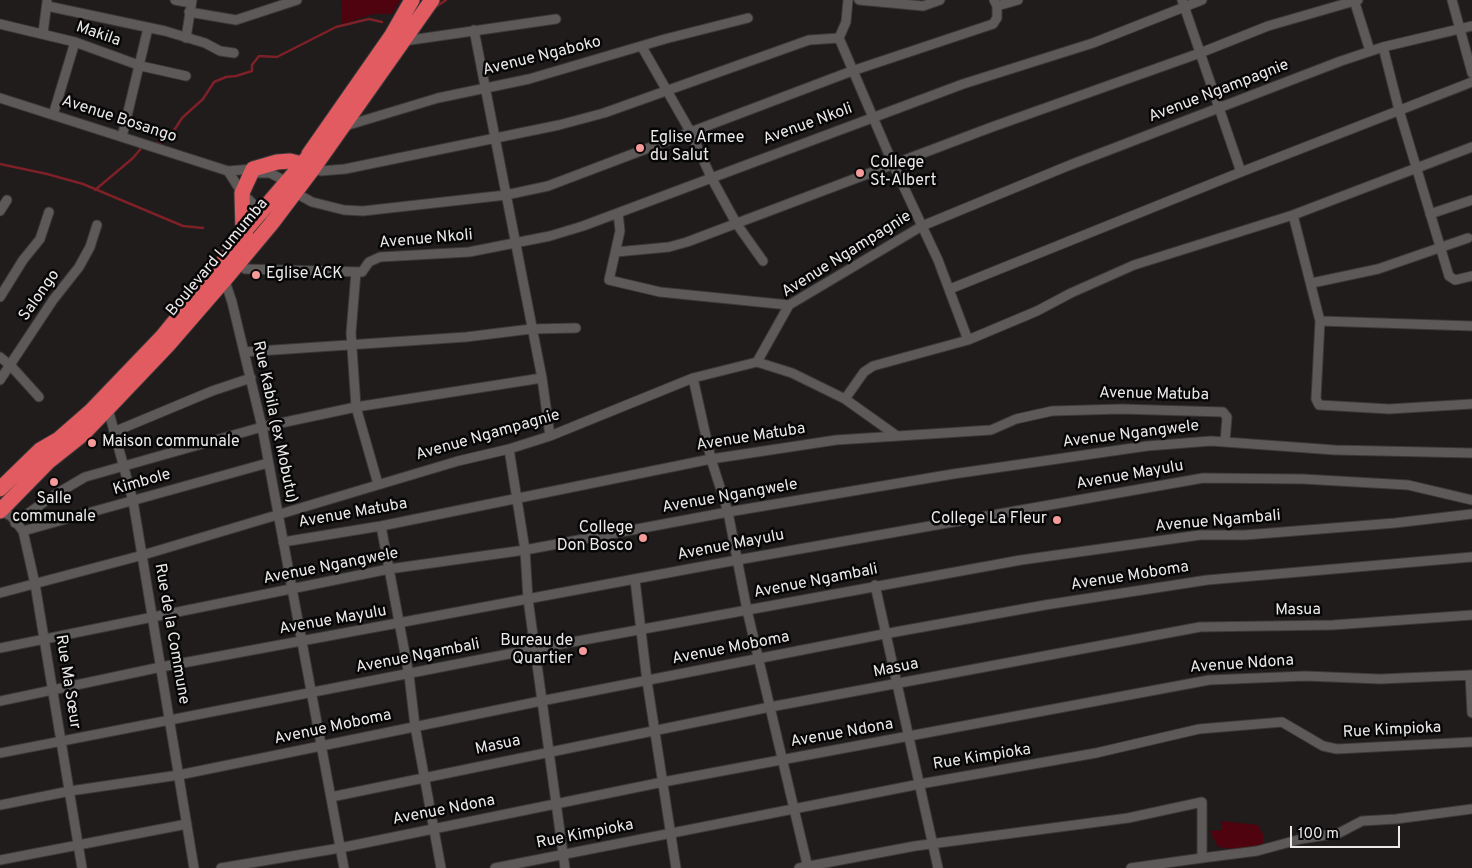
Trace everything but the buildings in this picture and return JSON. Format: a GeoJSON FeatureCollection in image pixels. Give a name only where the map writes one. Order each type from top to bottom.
{"type":"FeatureCollection","features":[{"type":"Feature","properties":{"kind":"highway","name":"Boulevard Lumumba"},"geometry":{"type":"LineString","coordinates":[[307,167],[412,0]]}},
{"type":"Feature","properties":{"kind":"highway","name":"Boulevard Lumumba"},"geometry":{"type":"LineString","coordinates":[[0,489],[40,450],[105,403],[168,345],[255,244],[267,218],[307,167],[344,126],[432,0]]}},
{"type":"Feature","properties":{"kind":"highway"},"geometry":{"type":"LineString","coordinates":[[255,244],[243,233],[242,193],[253,169],[277,162],[290,161],[307,167]]}},
{"type":"Feature","properties":{"kind":"highway","name":"Boulevard Lumumba"},"geometry":{"type":"LineString","coordinates":[[0,511],[48,462],[82,434],[105,403],[162,337],[240,241],[243,233],[267,218]]}},
{"type":"Feature","properties":{"kind":"street"},"geometry":{"type":"LineString","coordinates":[[175,0],[236,20],[297,0]]}},
{"type":"Feature","properties":{"kind":"street"},"geometry":{"type":"LineString","coordinates":[[848,0],[846,22],[839,38],[893,164],[950,289],[968,340]]}},
{"type":"Feature","properties":{"kind":"street"},"geometry":{"type":"LineString","coordinates":[[859,0],[923,6],[940,0]]}},
{"type":"Feature","properties":{"kind":"street"},"geometry":{"type":"LineString","coordinates":[[267,218],[242,193],[228,171],[253,169],[259,173],[276,175],[312,202],[344,210],[363,211],[506,195],[548,186],[852,71],[993,24],[997,18],[995,3],[1018,0]]}},
{"type":"Feature","properties":{"kind":"street","name":"Avenue Nkoli"},"geometry":{"type":"LineString","coordinates":[[361,271],[370,262],[380,257],[469,252],[582,226],[963,84],[1093,43],[1182,4],[1202,0]]}},
{"type":"Feature","properties":{"kind":"street"},"geometry":{"type":"LineString","coordinates":[[616,252],[669,247],[687,242],[736,222],[1200,53],[1268,26],[1356,0],[1370,51]]}},
{"type":"Feature","properties":{"kind":"street"},"geometry":{"type":"LineString","coordinates":[[1452,0],[1472,73]]}},
{"type":"Feature","properties":{"kind":"street"},"geometry":{"type":"LineString","coordinates":[[43,34],[47,3],[205,43],[220,51],[234,53]]}},
{"type":"Feature","properties":{"kind":"street"},"geometry":{"type":"LineString","coordinates":[[1182,4],[1241,172]]}},
{"type":"Feature","properties":{"kind":"street"},"geometry":{"type":"LineString","coordinates":[[186,38],[191,5]]}},
{"type":"Feature","properties":{"kind":"street","name":"Avenue Ngaboko"},"geometry":{"type":"LineString","coordinates":[[344,126],[421,102],[529,79],[642,48],[665,39],[748,18]]}},
{"type":"Feature","properties":{"kind":"street"},"geometry":{"type":"LineString","coordinates":[[404,41],[556,19]]}},
{"type":"Feature","properties":{"kind":"street","name":"Makila"},"geometry":{"type":"LineString","coordinates":[[0,24],[75,42],[140,66],[186,76]]}},
{"type":"Feature","properties":{"kind":"street","name":"Avenue Ngampagnie"},"geometry":{"type":"LineString","coordinates":[[0,592],[143,555],[378,484],[458,461],[509,449],[550,436],[693,378],[757,362],[789,305],[922,226],[1219,107],[1370,51],[1472,26]]}},
{"type":"Feature","properties":{"kind":"street"},"geometry":{"type":"LineString","coordinates":[[122,137],[148,28]]}},
{"type":"Feature","properties":{"kind":"street"},"geometry":{"type":"LineString","coordinates":[[474,30],[514,243],[542,378],[550,436]]}},
{"type":"Feature","properties":{"kind":"street"},"geometry":{"type":"LineString","coordinates":[[307,167],[345,168],[495,139],[604,113],[809,40],[839,38]]}},
{"type":"Feature","properties":{"kind":"street"},"geometry":{"type":"LineString","coordinates":[[53,115],[75,42]]}},
{"type":"Feature","properties":{"kind":"street"},"geometry":{"type":"LineString","coordinates":[[1383,47],[1416,169],[1452,279],[1472,276]]}},
{"type":"Feature","properties":{"kind":"street"},"geometry":{"type":"LineString","coordinates":[[642,48],[690,131],[711,177],[736,222],[763,261]]}},
{"type":"Feature","properties":{"kind":"street"},"geometry":{"type":"LineString","coordinates":[[950,289],[1472,82]]}},
{"type":"Feature","properties":{"kind":"street","name":"Avenue Bosango"},"geometry":{"type":"LineString","coordinates":[[0,98],[228,171]]}},
{"type":"Feature","properties":{"kind":"street"},"geometry":{"type":"LineString","coordinates":[[844,399],[864,372],[874,366],[968,340],[1037,311],[1071,293],[1134,265],[1293,214],[1472,147]]}},
{"type":"Feature","properties":{"kind":"street"},"geometry":{"type":"LineString","coordinates":[[0,211],[7,200]]}},
{"type":"Feature","properties":{"kind":"street"},"geometry":{"type":"LineString","coordinates":[[1430,214],[1472,200]]}},
{"type":"Feature","properties":{"kind":"street"},"geometry":{"type":"LineString","coordinates":[[0,298],[23,260],[40,239],[49,212]]}},
{"type":"Feature","properties":{"kind":"street"},"geometry":{"type":"LineString","coordinates":[[618,213],[620,231],[616,252],[608,276],[611,281],[668,293],[789,305]]}},
{"type":"Feature","properties":{"kind":"street"},"geometry":{"type":"LineString","coordinates":[[1293,214],[1312,283],[1320,321],[1316,399],[1319,405],[1389,409],[1472,404]]}},
{"type":"Feature","properties":{"kind":"street","name":"Salongo"},"geometry":{"type":"LineString","coordinates":[[0,380],[53,300],[79,267],[90,247],[97,225]]}},
{"type":"Feature","properties":{"kind":"street"},"geometry":{"type":"LineString","coordinates":[[1312,283],[1378,269],[1468,238]]}},
{"type":"Feature","properties":{"kind":"street"},"geometry":{"type":"LineString","coordinates":[[245,270],[361,271],[351,345],[356,408],[378,484]]}},
{"type":"Feature","properties":{"kind":"street","name":"Rue Kabila (ex Mobutu)"},"geometry":{"type":"LineString","coordinates":[[226,278],[262,427],[344,868]]}},
{"type":"Feature","properties":{"kind":"street"},"geometry":{"type":"LineString","coordinates":[[1320,321],[1472,326]]}},
{"type":"Feature","properties":{"kind":"street"},"geometry":{"type":"LineString","coordinates":[[244,352],[466,337],[531,329],[576,328]]}},
{"type":"Feature","properties":{"kind":"street"},"geometry":{"type":"LineString","coordinates":[[0,357],[11,366],[39,397]]}},
{"type":"Feature","properties":{"kind":"street"},"geometry":{"type":"LineString","coordinates":[[757,362],[792,373],[844,399],[897,436]]}},
{"type":"Feature","properties":{"kind":"street"},"geometry":{"type":"LineString","coordinates":[[116,431],[212,390],[251,378]]}},
{"type":"Feature","properties":{"kind":"street"},"geometry":{"type":"LineString","coordinates":[[15,523],[51,497],[85,477],[262,427],[356,408],[542,378]]}},
{"type":"Feature","properties":{"kind":"street"},"geometry":{"type":"LineString","coordinates":[[693,378],[711,459],[728,512],[747,610],[795,809],[804,868],[934,844],[1128,818],[1199,802],[1203,804],[1202,858]]}},
{"type":"Feature","properties":{"kind":"street","name":"Rue de la Commune"},"geometry":{"type":"LineString","coordinates":[[105,403],[116,431],[134,501],[194,868]]}},
{"type":"Feature","properties":{"kind":"street","name":"Avenue Matuba"},"geometry":{"type":"LineString","coordinates":[[283,542],[381,526],[711,459],[836,440],[992,430],[1037,413],[1073,409],[1121,408],[1223,412],[1227,414],[1225,442]]}},
{"type":"Feature","properties":{"kind":"street","name":"Avenue Ngangwele"},"geometry":{"type":"LineString","coordinates":[[0,648],[389,570],[525,550],[728,512],[1147,446],[1225,442],[1335,450],[1472,453]]}},
{"type":"Feature","properties":{"kind":"street"},"geometry":{"type":"LineString","coordinates":[[509,449],[518,497],[534,649],[566,868]]}},
{"type":"Feature","properties":{"kind":"street","name":"Kimbole"},"geometry":{"type":"LineString","coordinates":[[23,531],[268,463]]}},
{"type":"Feature","properties":{"kind":"street","name":"Avenue Mayulu"},"geometry":{"type":"LineString","coordinates":[[0,701],[53,692],[161,667],[737,560],[1203,478],[1303,479],[1408,485],[1472,500]]}},
{"type":"Feature","properties":{"kind":"street"},"geometry":{"type":"LineString","coordinates":[[0,511],[11,516],[23,531]]}},
{"type":"Feature","properties":{"kind":"street","name":"Avenue Ngambali"},"geometry":{"type":"LineString","coordinates":[[0,753],[409,675],[534,649],[875,585],[1021,560],[1200,536],[1245,535],[1396,523],[1472,514]]}},
{"type":"Feature","properties":{"kind":"street"},"geometry":{"type":"LineString","coordinates":[[381,526],[409,675],[424,777],[441,868]]}},
{"type":"Feature","properties":{"kind":"street","name":"Rue Ma Sœur"},"geometry":{"type":"LineString","coordinates":[[23,531],[45,640],[82,868]]}},
{"type":"Feature","properties":{"kind":"street","name":"Avenue Moboma"},"geometry":{"type":"LineString","coordinates":[[0,805],[70,791],[179,775],[541,701],[884,634],[1207,580],[1472,557]]}},
{"type":"Feature","properties":{"kind":"street"},"geometry":{"type":"LineString","coordinates":[[635,580],[647,681],[676,868]]}},
{"type":"Feature","properties":{"kind":"street"},"geometry":{"type":"LineString","coordinates":[[875,585],[884,634],[938,868]]}},
{"type":"Feature","properties":{"kind":"street","name":"Masua"},"geometry":{"type":"LineString","coordinates":[[331,796],[550,750],[770,707],[1046,654],[1200,627],[1332,625],[1472,615]]}},
{"type":"Feature","properties":{"kind":"street"},"geometry":{"type":"LineString","coordinates":[[1471,675],[1472,713]]}},
{"type":"Feature","properties":{"kind":"street","name":"Avenue Ndona"},"geometry":{"type":"LineString","coordinates":[[221,868],[340,848],[663,782],[1209,680],[1305,676],[1380,679],[1471,675]]}},
{"type":"Feature","properties":{"kind":"street","name":"Rue Kimpioka"},"geometry":{"type":"LineString","coordinates":[[495,868],[920,784],[1086,755],[1199,729],[1277,722],[1288,724],[1323,746],[1330,748],[1472,742]]}},
{"type":"Feature","properties":{"kind":"street"},"geometry":{"type":"LineString","coordinates":[[1131,868],[1257,851],[1300,839],[1339,833],[1362,821],[1396,819],[1472,809]]}},
{"type":"Feature","properties":{"kind":"street"},"geometry":{"type":"LineString","coordinates":[[0,860],[187,824]]}},
{"type":"Feature","properties":{"kind":"shaded area"},"geometry":{"type":"Polygon","coordinates":[[[341,0],[400,0],[392,14],[374,14],[342,24],[341,0]]]}},
{"type":"Feature","properties":{"kind":"shaded area"},"geometry":{"type":"Polygon","coordinates":[[[1221,821],[1258,825],[1263,834],[1263,845],[1242,850],[1218,847],[1210,831],[1222,830],[1221,821]]]}},
{"type":"Feature","properties":{"kind":"waterway"},"geometry":{"type":"LineString","coordinates":[[433,9],[446,0]]}},
{"type":"Feature","properties":{"kind":"waterway"},"geometry":{"type":"LineString","coordinates":[[153,144],[160,143],[166,134],[175,129],[182,118],[203,99],[214,82],[252,71],[252,65],[259,56],[277,57],[336,27],[369,19],[382,22]]}},
{"type":"Feature","properties":{"kind":"waterway"},"geometry":{"type":"LineString","coordinates":[[95,190],[133,158],[143,146]]}},
{"type":"Feature","properties":{"kind":"waterway"},"geometry":{"type":"LineString","coordinates":[[0,164],[83,184],[183,226],[203,228]]}},
{"type":"Feature","properties":{"kind":"place","name":"Eglise Armee du Salut"},"geometry":{"type":"Point","coordinates":[640,148]}},
{"type":"Feature","properties":{"kind":"place","name":"College St-Albert"},"geometry":{"type":"Point","coordinates":[860,173]}},
{"type":"Feature","properties":{"kind":"place","name":"Eglise ACK"},"geometry":{"type":"Point","coordinates":[256,275]}},
{"type":"Feature","properties":{"kind":"place","name":"Maison communale"},"geometry":{"type":"Point","coordinates":[92,443]}},
{"type":"Feature","properties":{"kind":"place","name":"Salle communale"},"geometry":{"type":"Point","coordinates":[54,482]}},
{"type":"Feature","properties":{"kind":"place","name":"College La Fleur"},"geometry":{"type":"Point","coordinates":[1057,520]}},
{"type":"Feature","properties":{"kind":"place","name":"College Don Bosco"},"geometry":{"type":"Point","coordinates":[643,538]}},
{"type":"Feature","properties":{"kind":"place","name":"Bureau de Quartier"},"geometry":{"type":"Point","coordinates":[583,651]}}]}
